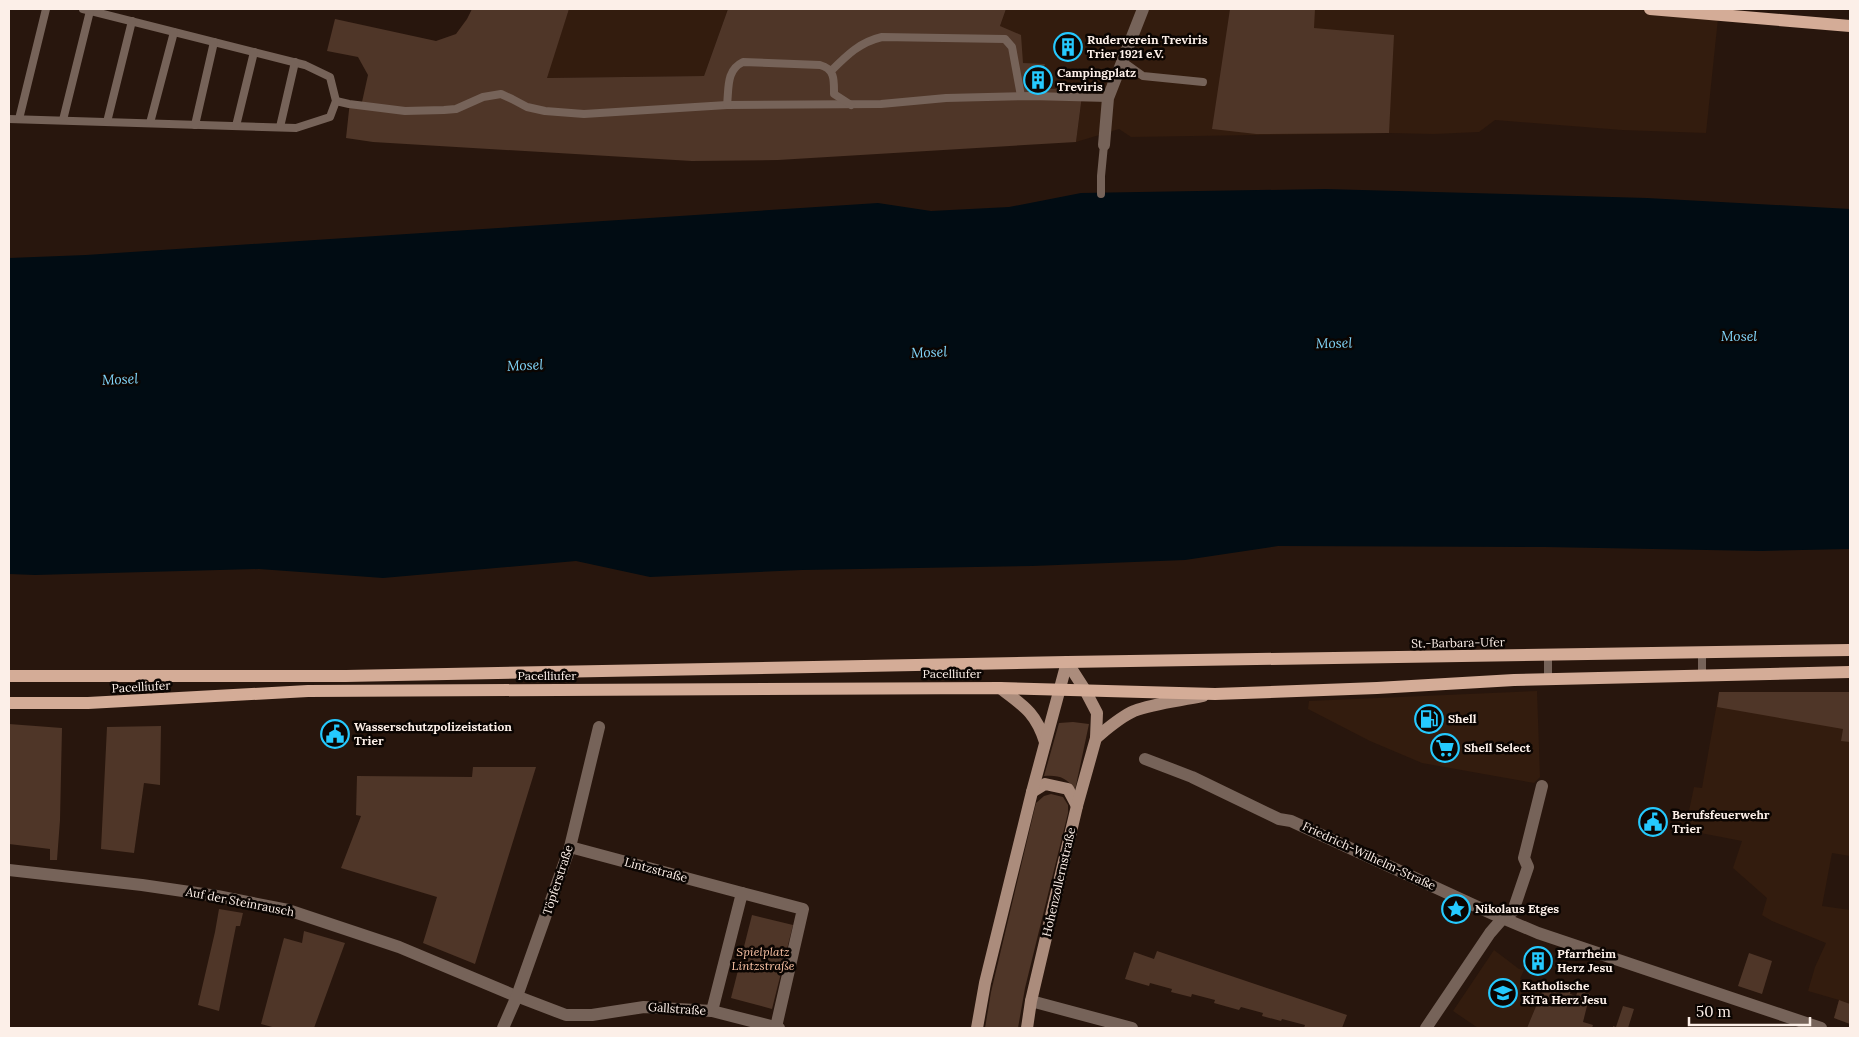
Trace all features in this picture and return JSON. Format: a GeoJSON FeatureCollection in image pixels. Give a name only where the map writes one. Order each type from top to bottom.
{"type":"FeatureCollection","features":[{"type":"Feature","properties":{"kind":"main road"},"geometry":{"type":"LineString","coordinates":[[1650,9],[1850,26]]}},
{"type":"Feature","properties":{"kind":"main road","name":"St.-Barbara-Ufer"},"geometry":{"type":"LineString","coordinates":[[1067,662],[1850,650]]}},
{"type":"Feature","properties":{"kind":"main road","name":"Pacelliufer"},"geometry":{"type":"LineString","coordinates":[[9,676],[346,676],[1067,662]]}},
{"type":"Feature","properties":{"kind":"main road"},"geometry":{"type":"LineString","coordinates":[[9,666],[50,675]]}},
{"type":"Feature","properties":{"kind":"main road"},"geometry":{"type":"LineString","coordinates":[[1085,690],[1215,694],[1548,680],[1850,672]]}},
{"type":"Feature","properties":{"kind":"main road","name":"Pacelliufer"},"geometry":{"type":"LineString","coordinates":[[9,703],[88,703],[308,691],[1000,688],[1085,690]]}},
{"type":"Feature","properties":{"kind":"street"},"geometry":{"type":"LineString","coordinates":[[1104,145],[1108,98],[1143,9]]}},
{"type":"Feature","properties":{"kind":"street"},"geometry":{"type":"LineString","coordinates":[[977,1028],[985,983],[1032,792],[1067,662]]}},
{"type":"Feature","properties":{"kind":"street","name":"Hohenzollernstraße"},"geometry":{"type":"LineString","coordinates":[[1027,1028],[1031,1001],[1077,806],[1096,738],[1097,713],[1067,662]]}},
{"type":"Feature","properties":{"kind":"street"},"geometry":{"type":"LineString","coordinates":[[1000,688],[1033,714],[1045,743]]}},
{"type":"Feature","properties":{"kind":"street"},"geometry":{"type":"LineString","coordinates":[[1096,738],[1114,722],[1134,711],[1215,694]]}},
{"type":"Feature","properties":{"kind":"street","name":"Töpferstraße"},"geometry":{"type":"LineString","coordinates":[[503,1028],[517,996],[570,847],[599,727]]}},
{"type":"Feature","properties":{"kind":"street","name":"Friedrich-Wilhelm-Straße"},"geometry":{"type":"LineString","coordinates":[[1145,759],[1192,777],[1279,819],[1292,820],[1538,933],[1821,1028]]}},
{"type":"Feature","properties":{"kind":"street"},"geometry":{"type":"LineString","coordinates":[[1032,792],[1045,784],[1068,790],[1077,806]]}},
{"type":"Feature","properties":{"kind":"street"},"geometry":{"type":"LineString","coordinates":[[1426,1028],[1490,934],[1503,918],[1513,911],[1528,867],[1524,858],[1542,786]]}},
{"type":"Feature","properties":{"kind":"street","name":"Lintzstraße"},"geometry":{"type":"LineString","coordinates":[[570,847],[803,909],[777,1028]]}},
{"type":"Feature","properties":{"kind":"street","name":"Auf der Steinrausch"},"geometry":{"type":"LineString","coordinates":[[9,870],[151,886],[217,896],[288,910],[399,947],[517,996]]}},
{"type":"Feature","properties":{"kind":"street"},"geometry":{"type":"LineString","coordinates":[[712,1011],[742,893]]}},
{"type":"Feature","properties":{"kind":"street","name":"Gallstraße"},"geometry":{"type":"LineString","coordinates":[[517,996],[566,1015],[592,1015],[644,1007],[712,1011],[777,1028]]}},
{"type":"Feature","properties":{"kind":"street"},"geometry":{"type":"LineString","coordinates":[[1031,1001],[1132,1028]]}},
{"type":"Feature","properties":{"kind":"lane"},"geometry":{"type":"LineString","coordinates":[[19,119],[46,9]]}},
{"type":"Feature","properties":{"kind":"lane"},"geometry":{"type":"LineString","coordinates":[[9,119],[296,128],[330,117],[336,101],[330,77],[305,65],[86,10],[63,120]]}},
{"type":"Feature","properties":{"kind":"lane"},"geometry":{"type":"LineString","coordinates":[[107,122],[132,21]]}},
{"type":"Feature","properties":{"kind":"lane"},"geometry":{"type":"LineString","coordinates":[[150,123],[174,32]]}},
{"type":"Feature","properties":{"kind":"lane"},"geometry":{"type":"LineString","coordinates":[[831,70],[852,50],[869,40],[882,37],[1005,39],[1012,47],[1021,96]]}},
{"type":"Feature","properties":{"kind":"lane"},"geometry":{"type":"LineString","coordinates":[[194,125],[214,42]]}},
{"type":"Feature","properties":{"kind":"lane"},"geometry":{"type":"LineString","coordinates":[[236,126],[254,52]]}},
{"type":"Feature","properties":{"kind":"lane"},"geometry":{"type":"LineString","coordinates":[[1122,61],[1143,76],[1203,82]]}},
{"type":"Feature","properties":{"kind":"lane"},"geometry":{"type":"LineString","coordinates":[[280,127],[295,62]]}},
{"type":"Feature","properties":{"kind":"lane"},"geometry":{"type":"LineString","coordinates":[[726,105],[730,73],[735,66],[743,62],[820,64],[831,70],[834,94],[851,106]]}},
{"type":"Feature","properties":{"kind":"lane"},"geometry":{"type":"LineString","coordinates":[[336,101],[405,111],[444,110],[456,109],[483,97],[500,94],[526,108],[584,114],[726,105],[851,106],[946,98],[1021,96],[1108,98]]}},
{"type":"Feature","properties":{"kind":"lane"},"geometry":{"type":"LineString","coordinates":[[1101,194],[1104,145]]}},
{"type":"Feature","properties":{"kind":"lane"},"geometry":{"type":"LineString","coordinates":[[1702,653],[1702,676]]}},
{"type":"Feature","properties":{"kind":"lane"},"geometry":{"type":"LineString","coordinates":[[1548,655],[1548,680]]}},
{"type":"Feature","properties":{"kind":"shaded area"},"geometry":{"type":"Polygon","coordinates":[[[569,9],[728,9],[704,76],[546,78],[569,9]]]}},
{"type":"Feature","properties":{"kind":"shaded area"},"geometry":{"type":"Polygon","coordinates":[[[1006,9],[1719,9],[1706,133],[1622,130],[1495,120],[1479,132],[1131,137],[1119,129],[1076,142],[1083,88],[1042,89],[1042,71],[1023,63],[1000,26],[1006,9]]]}},
{"type":"Feature","properties":{"kind":"shaded area"},"geometry":{"type":"Polygon","coordinates":[[[1537,691],[1540,777],[1534,783],[1422,763],[1370,741],[1308,709],[1309,701],[1537,691]]]}},
{"type":"Feature","properties":{"kind":"shaded area"},"geometry":{"type":"Polygon","coordinates":[[[1719,692],[1850,692],[1850,856],[1832,853],[1822,906],[1850,910],[1850,1024],[1834,1018],[1839,1000],[1808,991],[1815,967],[1826,943],[1762,915],[1767,898],[1733,868],[1742,841],[1685,830],[1694,787],[1702,788],[1719,692]]]}},
{"type":"Feature","properties":{"kind":"shaded area","name":"Katholische KiTa Herz Jesu"},"geometry":{"type":"Polygon","coordinates":[[[1494,950],[1519,969],[1524,970],[1520,979],[1544,987],[1527,1028],[1478,1028],[1453,1011],[1494,950]]]}},
{"type":"Feature","properties":{"kind":"green space","name":"Campingplatz Treviris"},"geometry":{"type":"Polygon","coordinates":[[[472,9],[569,9],[547,78],[704,76],[728,9],[1006,9],[1000,26],[1021,35],[1023,63],[1045,64],[1042,71],[1042,89],[1083,88],[1076,142],[778,160],[692,161],[373,142],[346,138],[350,101],[362,102],[368,75],[358,57],[327,51],[335,19],[436,41],[456,34],[472,9]]]}},
{"type":"Feature","properties":{"kind":"green space"},"geometry":{"type":"Polygon","coordinates":[[[1230,9],[1315,9],[1314,28],[1394,35],[1389,133],[1256,134],[1212,129],[1230,9]]]}},
{"type":"Feature","properties":{"kind":"green space"},"geometry":{"type":"Polygon","coordinates":[[[1719,692],[1850,692],[1850,742],[1841,741],[1843,729],[1717,707],[1719,692]]]}},
{"type":"Feature","properties":{"kind":"green space"},"geometry":{"type":"Polygon","coordinates":[[[1059,723],[1089,724],[1075,790],[1062,778],[1044,776],[1059,723]]]}},
{"type":"Feature","properties":{"kind":"green space"},"geometry":{"type":"Polygon","coordinates":[[[9,724],[62,728],[57,860],[50,860],[50,849],[9,844],[9,724]]]}},
{"type":"Feature","properties":{"kind":"green space"},"geometry":{"type":"Polygon","coordinates":[[[161,726],[160,785],[144,783],[134,853],[101,849],[107,727],[161,726]]]}},
{"type":"Feature","properties":{"kind":"green space"},"geometry":{"type":"Polygon","coordinates":[[[473,767],[536,767],[475,964],[423,943],[437,897],[341,868],[361,816],[356,815],[357,776],[472,777],[473,767]]]}},
{"type":"Feature","properties":{"kind":"green space"},"geometry":{"type":"Polygon","coordinates":[[[1051,794],[1063,797],[1068,805],[1068,813],[1025,988],[1018,1028],[985,1028],[991,992],[1036,803],[1044,796],[1051,794]]]}},
{"type":"Feature","properties":{"kind":"green space"},"geometry":{"type":"Polygon","coordinates":[[[219,909],[243,913],[240,926],[236,926],[219,1011],[198,1005],[219,909]]]}},
{"type":"Feature","properties":{"kind":"green space","name":"Spielplatz Lintzstraße"},"geometry":{"type":"Polygon","coordinates":[[[752,915],[793,925],[772,1009],[731,998],[752,915]]]}},
{"type":"Feature","properties":{"kind":"green space"},"geometry":{"type":"Polygon","coordinates":[[[304,931],[345,943],[314,1028],[276,1028],[261,1024],[284,938],[302,943],[304,931]]]}},
{"type":"Feature","properties":{"kind":"green space"},"geometry":{"type":"Polygon","coordinates":[[[1157,951],[1347,1015],[1342,1028],[1304,1028],[1305,1025],[1262,1016],[1263,1013],[1241,1007],[1239,1010],[1214,1003],[1215,1000],[1192,994],[1191,997],[1171,992],[1172,989],[1150,983],[1149,986],[1125,979],[1134,952],[1154,959],[1157,951]]]}},
{"type":"Feature","properties":{"kind":"green space"},"geometry":{"type":"Polygon","coordinates":[[[1749,953],[1772,961],[1762,994],[1738,986],[1749,953]]]}},
{"type":"Feature","properties":{"kind":"green space"},"geometry":{"type":"Polygon","coordinates":[[[1561,984],[1571,988],[1570,994],[1576,996],[1578,990],[1590,994],[1583,1022],[1593,1025],[1592,1028],[1527,1028],[1544,987],[1559,991],[1561,984]]]}},
{"type":"Feature","properties":{"kind":"green space"},"geometry":{"type":"Polygon","coordinates":[[[1839,1000],[1850,1004],[1850,1024],[1834,1018],[1839,1000]]]}},
{"type":"Feature","properties":{"kind":"green space"},"geometry":{"type":"Polygon","coordinates":[[[1623,1006],[1634,1009],[1628,1028],[1613,1028],[1613,1026],[1616,1027],[1623,1006]]]}},
{"type":"Feature","properties":{"kind":"water","name":"Mosel"},"geometry":{"type":"Polygon","coordinates":[[[1325,189],[1647,198],[1850,209],[1850,549],[1761,551],[1545,547],[1278,546],[1185,560],[1032,566],[802,570],[650,577],[576,561],[383,578],[259,569],[35,575],[9,574],[9,258],[86,255],[878,203],[931,211],[1009,207],[1081,193],[1325,189]]]}},
{"type":"Feature","properties":{"kind":"place","name":"Ruderverein Treviris Trier 1921 e.V."},"geometry":{"type":"Point","coordinates":[1068,47]}},
{"type":"Feature","properties":{"kind":"place","name":"Campingplatz Treviris"},"geometry":{"type":"Point","coordinates":[1038,80]}},
{"type":"Feature","properties":{"kind":"place","name":"Shell"},"geometry":{"type":"Point","coordinates":[1429,719]}},
{"type":"Feature","properties":{"kind":"place","name":"Wasserschutzpolizeistation Trier"},"geometry":{"type":"Point","coordinates":[335,734]}},
{"type":"Feature","properties":{"kind":"place","name":"Shell Select"},"geometry":{"type":"Point","coordinates":[1445,748]}},
{"type":"Feature","properties":{"kind":"place","name":"Berufsfeuerwehr Trier"},"geometry":{"type":"Point","coordinates":[1653,822]}},
{"type":"Feature","properties":{"kind":"place","name":"Nikolaus Etges"},"geometry":{"type":"Point","coordinates":[1456,909]}},
{"type":"Feature","properties":{"kind":"place","name":"Pfarrheim Herz Jesu"},"geometry":{"type":"Point","coordinates":[1538,961]}},
{"type":"Feature","properties":{"kind":"place","name":"Katholische KiTa Herz Jesu"},"geometry":{"type":"Point","coordinates":[1503,993]}}]}
